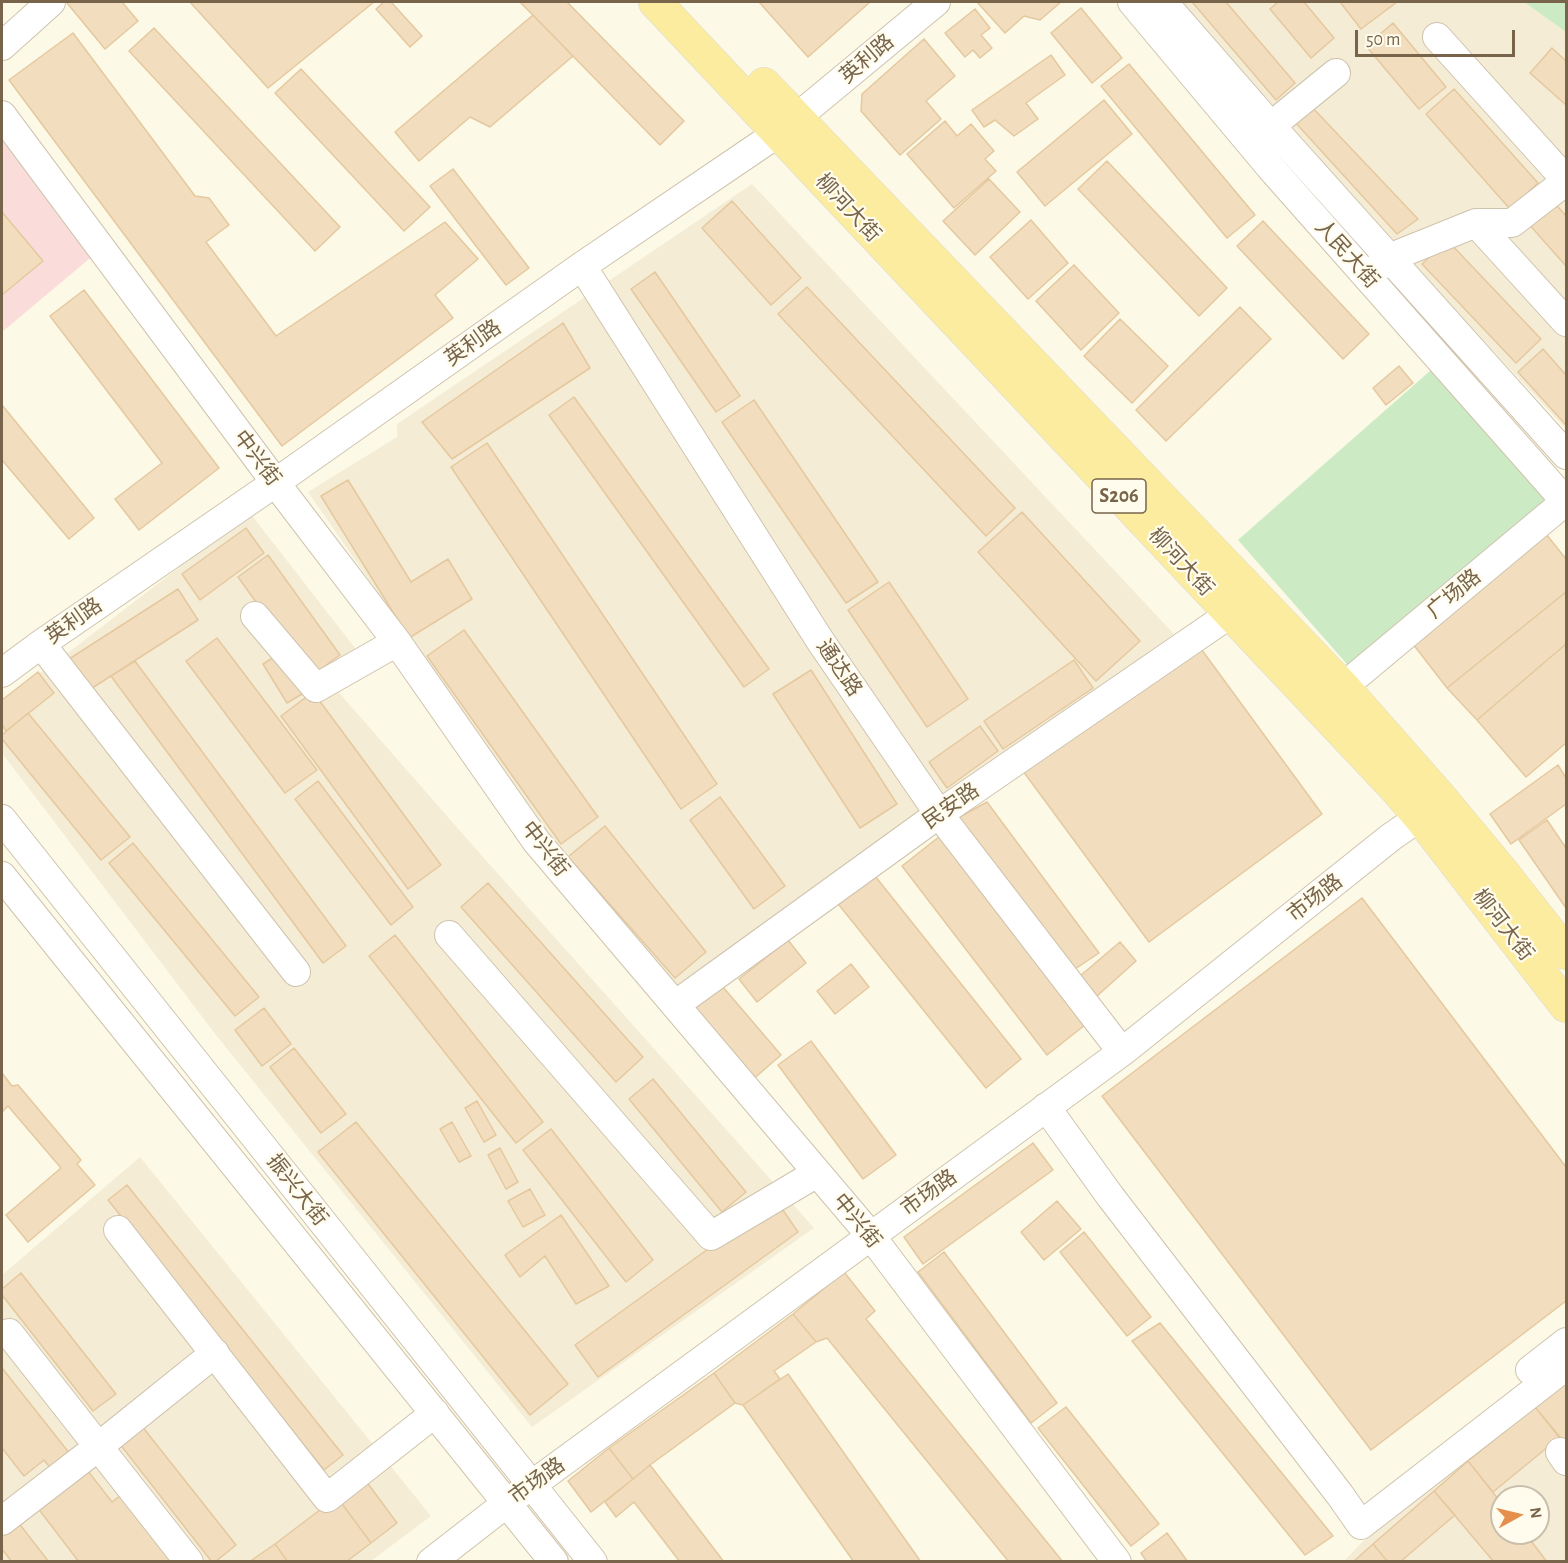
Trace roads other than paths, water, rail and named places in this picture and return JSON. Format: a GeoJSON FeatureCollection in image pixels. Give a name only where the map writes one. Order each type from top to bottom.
{"type":"FeatureCollection","features":[{"type":"Feature","properties":{"kind":"main road","name":"柳河大街"},"geometry":{"type":"LineString","coordinates":[[655,2],[787,126],[1343,687],[1449,807],[1566,953]]}},
{"type":"Feature","properties":{"kind":"main road","name":"柳河大街"},"geometry":{"type":"LineString","coordinates":[[686,2],[787,126],[1230,614],[1396,789],[1566,1006]]}},
{"type":"Feature","properties":{"kind":"street"},"geometry":{"type":"LineString","coordinates":[[2,46],[51,2]]}},
{"type":"Feature","properties":{"kind":"street","name":"英利路"},"geometry":{"type":"LineString","coordinates":[[2,673],[582,266],[787,126],[936,2]]}},
{"type":"Feature","properties":{"kind":"street","name":"人民大街"},"geometry":{"type":"LineString","coordinates":[[1132,2],[1270,167],[1566,501]]}},
{"type":"Feature","properties":{"kind":"street","name":"人民大街"},"geometry":{"type":"LineString","coordinates":[[1163,2],[1566,455]]}},
{"type":"Feature","properties":{"kind":"street"},"geometry":{"type":"LineString","coordinates":[[1367,276],[1389,258],[1476,223],[1512,223],[1566,181],[1437,37]]}},
{"type":"Feature","properties":{"kind":"street"},"geometry":{"type":"LineString","coordinates":[[1271,126],[1336,73]]}},
{"type":"Feature","properties":{"kind":"street","name":"中兴街"},"geometry":{"type":"LineString","coordinates":[[2,115],[275,483],[397,642],[536,841],[871,1236],[1117,1562]]}},
{"type":"Feature","properties":{"kind":"street"},"geometry":{"type":"LineString","coordinates":[[1476,223],[1566,322]]}},
{"type":"Feature","properties":{"kind":"street","name":"通达路"},"geometry":{"type":"LineString","coordinates":[[582,266],[821,642],[939,814],[1122,1052]]}},
{"type":"Feature","properties":{"kind":"street","name":"广场路"},"geometry":{"type":"LineString","coordinates":[[1343,687],[1566,501]]}},
{"type":"Feature","properties":{"kind":"street","name":"民安路"},"geometry":{"type":"LineString","coordinates":[[675,1005],[939,814],[1230,614]]}},
{"type":"Feature","properties":{"kind":"street"},"geometry":{"type":"LineString","coordinates":[[255,616],[316,688],[397,642]]}},
{"type":"Feature","properties":{"kind":"street"},"geometry":{"type":"LineString","coordinates":[[41,644],[296,972]]}},
{"type":"Feature","properties":{"kind":"street","name":"市场路"},"geometry":{"type":"LineString","coordinates":[[431,1562],[531,1485],[1122,1052],[1391,837],[1420,817]]}},
{"type":"Feature","properties":{"kind":"street","name":"振兴大街"},"geometry":{"type":"LineString","coordinates":[[2,819],[593,1562]]}},
{"type":"Feature","properties":{"kind":"street","name":"振兴大街"},"geometry":{"type":"LineString","coordinates":[[2,876],[554,1562]]}},
{"type":"Feature","properties":{"kind":"street"},"geometry":{"type":"LineString","coordinates":[[450,935],[711,1236],[817,1173]]}},
{"type":"Feature","properties":{"kind":"street"},"geometry":{"type":"LineString","coordinates":[[1046,1107],[1110,1196],[1355,1517]]}},
{"type":"Feature","properties":{"kind":"street"},"geometry":{"type":"LineString","coordinates":[[118,1230],[327,1498],[435,1413]]}},
{"type":"Feature","properties":{"kind":"street"},"geometry":{"type":"LineString","coordinates":[[9,1333],[189,1562]]}},
{"type":"Feature","properties":{"kind":"street"},"geometry":{"type":"LineString","coordinates":[[1355,1517],[1566,1342]]}},
{"type":"Feature","properties":{"kind":"street"},"geometry":{"type":"LineString","coordinates":[[2,1521],[214,1353]]}},
{"type":"Feature","properties":{"kind":"street"},"geometry":{"type":"LineString","coordinates":[[1355,1517],[1566,1366]]}}]}
